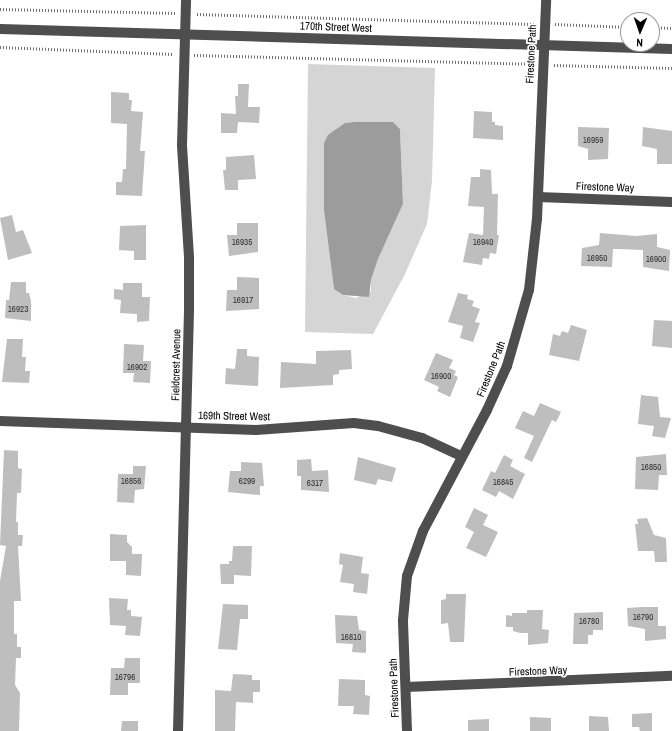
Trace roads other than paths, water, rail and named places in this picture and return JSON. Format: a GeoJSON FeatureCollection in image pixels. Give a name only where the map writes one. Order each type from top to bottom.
{"type":"FeatureCollection","features":[{"type":"Feature","properties":{"kind":"street","name":"Fieldcrest Avenue"},"geometry":{"type":"LineString","coordinates":[[178,731],[187,427],[189,257],[182,144],[186,0]]}},
{"type":"Feature","properties":{"kind":"street","name":"Firestone Path"},"geometry":{"type":"LineString","coordinates":[[407,731],[403,613],[407,576],[423,531],[507,366],[523,316],[533,267],[538,197],[542,64],[546,0]]}},
{"type":"Feature","properties":{"kind":"street","name":"170th Street West"},"geometry":{"type":"LineString","coordinates":[[0,29],[672,49]]}},
{"type":"Feature","properties":{"kind":"street","name":"Firestone Way"},"geometry":{"type":"LineString","coordinates":[[538,197],[672,202]]}},
{"type":"Feature","properties":{"kind":"street","name":"169th Street West"},"geometry":{"type":"LineString","coordinates":[[0,421],[278,429],[327,423],[360,424],[378,426],[422,438],[461,456]]}},
{"type":"Feature","properties":{"kind":"street","name":"Firestone Way"},"geometry":{"type":"LineString","coordinates":[[406,687],[672,676]]}}]}
